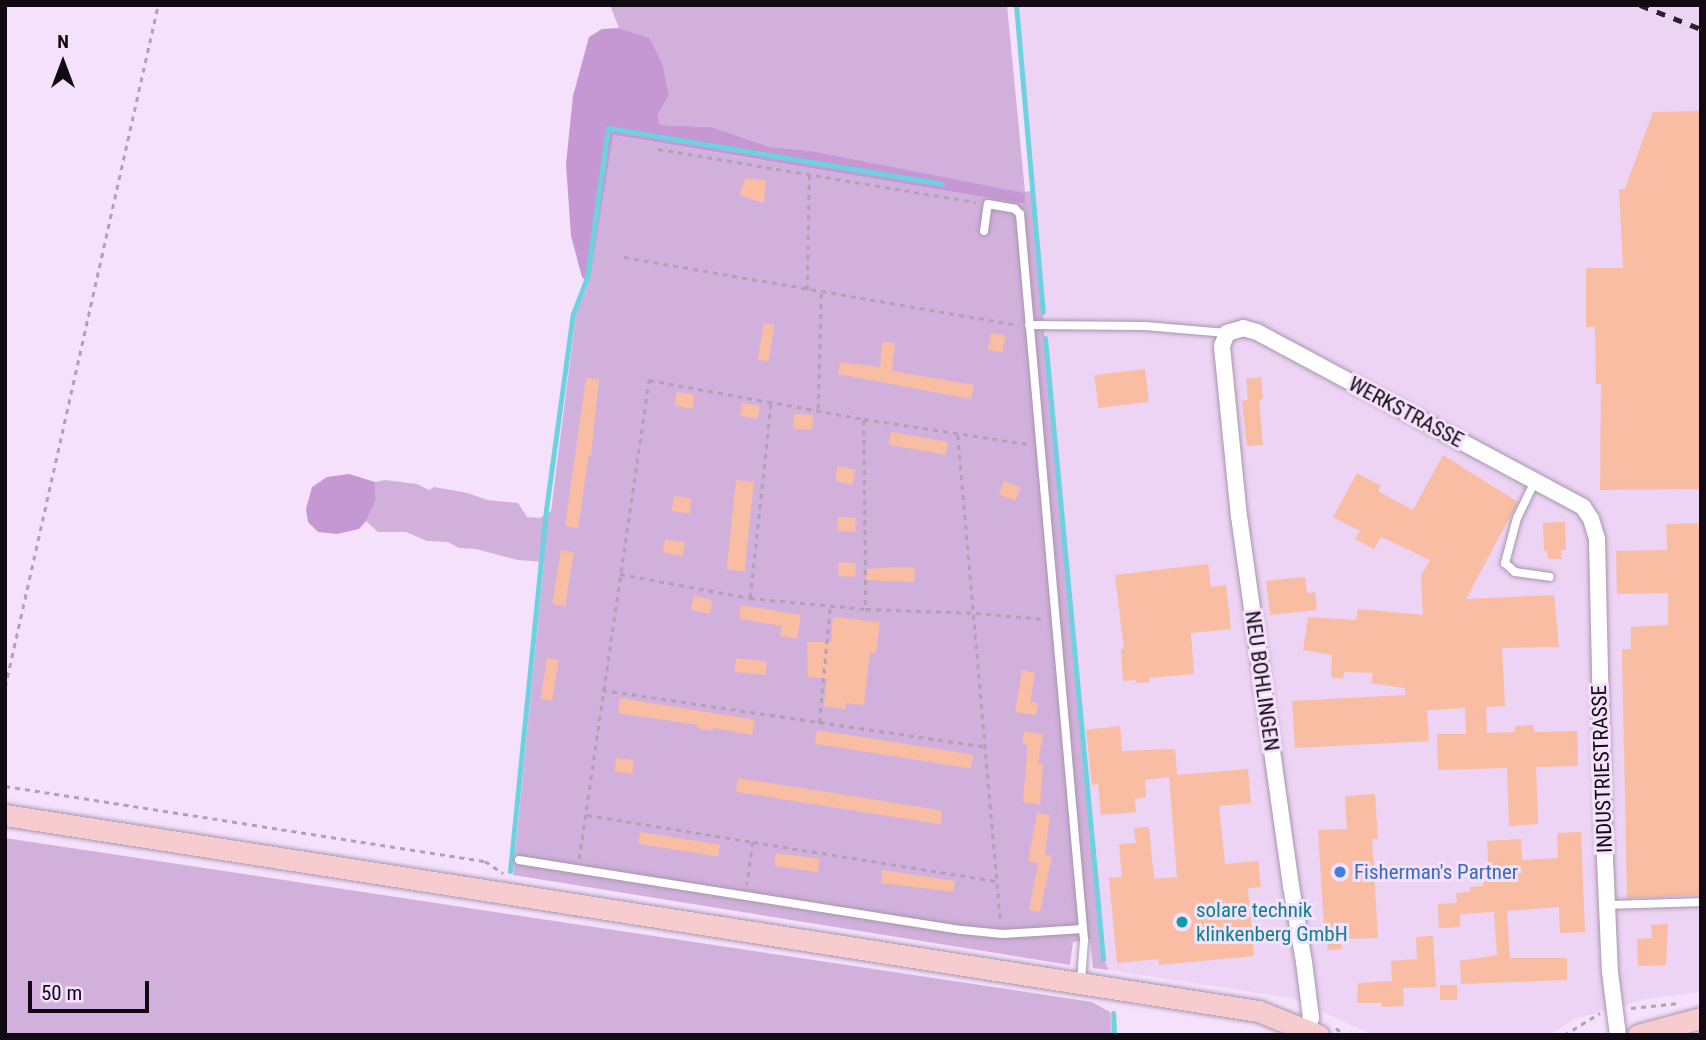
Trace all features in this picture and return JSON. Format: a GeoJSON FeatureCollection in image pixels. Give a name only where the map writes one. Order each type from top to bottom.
{"type":"FeatureCollection","features":[{"type":"Feature","properties":{"kind":"main road"},"geometry":{"type":"LineString","coordinates":[[5,814],[1258,1011],[1312,1031]]}},
{"type":"Feature","properties":{"kind":"main road"},"geometry":{"type":"LineString","coordinates":[[1637,1035],[1701,1018]]}},
{"type":"Feature","properties":{"kind":"street","name":"WERKSTRASSE"},"geometry":{"type":"LineString","coordinates":[[1227,334],[1243,328],[1256,332],[1583,507]]}},
{"type":"Feature","properties":{"kind":"street","name":"NEU BOHLINGEN"},"geometry":{"type":"LineString","coordinates":[[1227,334],[1222,346],[1239,517],[1312,1031]]}},
{"type":"Feature","properties":{"kind":"street","name":"INDUSTRIESTRASSE"},"geometry":{"type":"LineString","coordinates":[[1583,507],[1597,539],[1607,905],[1618,1035]]}},
{"type":"Feature","properties":{"kind":"lane"},"geometry":{"type":"LineString","coordinates":[[984,231],[988,204],[1015,209],[1020,214],[1083,929],[1081,984]]}},
{"type":"Feature","properties":{"kind":"lane"},"geometry":{"type":"LineString","coordinates":[[1029,325],[1144,326],[1227,334]]}},
{"type":"Feature","properties":{"kind":"lane"},"geometry":{"type":"LineString","coordinates":[[1535,481],[1517,518],[1505,563],[1515,572],[1550,578]]}},
{"type":"Feature","properties":{"kind":"lane"},"geometry":{"type":"LineString","coordinates":[[519,860],[1003,934],[1083,929]]}},
{"type":"Feature","properties":{"kind":"lane"},"geometry":{"type":"LineString","coordinates":[[1607,905],[1701,902]]}},
{"type":"Feature","properties":{"kind":"path"},"geometry":{"type":"LineString","coordinates":[[5,687],[158,5]]}},
{"type":"Feature","properties":{"kind":"path"},"geometry":{"type":"LineString","coordinates":[[659,149],[988,204]]}},
{"type":"Feature","properties":{"kind":"path"},"geometry":{"type":"LineString","coordinates":[[807,290],[809,174]]}},
{"type":"Feature","properties":{"kind":"path"},"geometry":{"type":"LineString","coordinates":[[624,257],[807,290],[1029,325]]}},
{"type":"Feature","properties":{"kind":"path"},"geometry":{"type":"LineString","coordinates":[[818,409],[821,292]]}},
{"type":"Feature","properties":{"kind":"path"},"geometry":{"type":"LineString","coordinates":[[578,869],[649,380],[864,419],[1040,444]]}},
{"type":"Feature","properties":{"kind":"path"},"geometry":{"type":"LineString","coordinates":[[750,598],[771,400]]}},
{"type":"Feature","properties":{"kind":"path"},"geometry":{"type":"LineString","coordinates":[[864,419],[866,609]]}},
{"type":"Feature","properties":{"kind":"path"},"geometry":{"type":"LineString","coordinates":[[958,433],[976,612],[996,881],[1003,934]]}},
{"type":"Feature","properties":{"kind":"path"},"geometry":{"type":"LineString","coordinates":[[620,575],[750,598],[830,606],[1055,618]]}},
{"type":"Feature","properties":{"kind":"path"},"geometry":{"type":"LineString","coordinates":[[819,723],[830,606]]}},
{"type":"Feature","properties":{"kind":"path"},"geometry":{"type":"LineString","coordinates":[[602,690],[986,747]]}},
{"type":"Feature","properties":{"kind":"path"},"geometry":{"type":"LineString","coordinates":[[587,815],[996,881]]}},
{"type":"Feature","properties":{"kind":"path"},"geometry":{"type":"LineString","coordinates":[[746,895],[753,842]]}},
{"type":"Feature","properties":{"kind":"path"},"geometry":{"type":"LineString","coordinates":[[1564,1035],[1597,1014],[1682,1003]]}},
{"type":"Feature","properties":{"kind":"shaded area"},"geometry":{"type":"Polygon","coordinates":[[[610,5],[1007,5],[1025,192],[1034,190],[1045,338],[1103,959],[1109,970],[1093,968],[1090,939],[1073,942],[1070,965],[513,875],[544,562],[518,560],[476,549],[459,548],[448,542],[427,541],[406,532],[378,532],[366,521],[376,500],[375,482],[385,480],[417,484],[429,490],[434,487],[468,493],[487,500],[518,503],[527,517],[540,518],[551,511],[576,314],[589,282],[612,135],[1025,204],[1024,193],[812,151],[770,147],[712,127],[660,125],[658,115],[669,95],[663,65],[650,38],[619,28],[610,5]]]}},
{"type":"Feature","properties":{"kind":"shaded area"},"geometry":{"type":"Polygon","coordinates":[[[1016,5],[1701,5],[1701,992],[1645,999],[1575,1019],[1549,1035],[1374,1035],[1291,998],[1109,970],[1103,959],[1016,5]]]}},
{"type":"Feature","properties":{"kind":"shaded area"},"geometry":{"type":"Polygon","coordinates":[[[619,28],[650,38],[663,65],[669,95],[658,115],[660,125],[712,127],[770,147],[812,151],[1025,193],[1025,204],[613,135],[589,283],[582,277],[571,236],[566,164],[573,96],[589,37],[602,29],[619,28]]]}},
{"type":"Feature","properties":{"kind":"shaded area"},"geometry":{"type":"Polygon","coordinates":[[[349,474],[375,482],[376,500],[366,521],[359,529],[337,534],[318,532],[308,522],[306,509],[312,487],[327,477],[349,474]]]}},
{"type":"Feature","properties":{"kind":"shaded area"},"geometry":{"type":"Polygon","coordinates":[[[5,838],[1092,1002],[1110,1012],[1112,1035],[5,1035],[5,838]]]}},
{"type":"Feature","properties":{"kind":"building"},"geometry":{"type":"Polygon","coordinates":[[[1701,111],[1701,489],[1600,490],[1601,384],[1596,384],[1595,327],[1586,327],[1586,268],[1623,268],[1619,189],[1625,189],[1653,112],[1701,111]]]}},
{"type":"Feature","properties":{"kind":"building"},"geometry":{"type":"Polygon","coordinates":[[[745,178],[766,180],[764,203],[739,195],[745,178]]]}},
{"type":"Feature","properties":{"kind":"building"},"geometry":{"type":"Polygon","coordinates":[[[764,323],[775,325],[768,361],[758,359],[764,323]]]}},
{"type":"Feature","properties":{"kind":"building"},"geometry":{"type":"Polygon","coordinates":[[[991,333],[1006,336],[1002,353],[988,350],[991,333]]]}},
{"type":"Feature","properties":{"kind":"building"},"geometry":{"type":"Polygon","coordinates":[[[882,342],[895,343],[892,371],[974,385],[971,399],[838,374],[840,362],[880,367],[882,342]]]}},
{"type":"Feature","properties":{"kind":"building"},"geometry":{"type":"Polygon","coordinates":[[[1145,369],[1149,402],[1098,408],[1094,375],[1145,369]]]}},
{"type":"Feature","properties":{"kind":"building"},"geometry":{"type":"Polygon","coordinates":[[[1261,377],[1263,399],[1259,399],[1263,445],[1247,446],[1242,401],[1248,400],[1246,379],[1261,377]]]}},
{"type":"Feature","properties":{"kind":"building"},"geometry":{"type":"Polygon","coordinates":[[[586,378],[599,379],[591,456],[589,455],[578,528],[565,526],[586,378]]]}},
{"type":"Feature","properties":{"kind":"building"},"geometry":{"type":"Polygon","coordinates":[[[677,392],[695,395],[693,409],[675,406],[677,392]]]}},
{"type":"Feature","properties":{"kind":"building"},"geometry":{"type":"Polygon","coordinates":[[[742,403],[760,406],[758,419],[740,416],[742,403]]]}},
{"type":"Feature","properties":{"kind":"building"},"geometry":{"type":"Polygon","coordinates":[[[794,414],[813,415],[812,430],[793,429],[794,414]]]}},
{"type":"Feature","properties":{"kind":"building"},"geometry":{"type":"Polygon","coordinates":[[[891,432],[948,442],[946,455],[889,445],[891,432]]]}},
{"type":"Feature","properties":{"kind":"building"},"geometry":{"type":"Polygon","coordinates":[[[1443,455],[1518,502],[1466,599],[1554,595],[1559,647],[1502,648],[1505,706],[1486,707],[1487,733],[1515,732],[1515,726],[1534,725],[1534,732],[1577,731],[1578,766],[1536,767],[1538,824],[1509,826],[1507,768],[1438,770],[1437,734],[1466,734],[1465,708],[1427,710],[1429,741],[1295,748],[1292,701],[1405,695],[1405,688],[1371,683],[1373,673],[1344,672],[1343,679],[1331,677],[1332,655],[1303,650],[1308,617],[1356,620],[1358,609],[1423,615],[1421,575],[1430,560],[1381,537],[1374,549],[1355,539],[1360,531],[1333,517],[1357,473],[1381,486],[1378,491],[1413,510],[1443,455]]]}},
{"type":"Feature","properties":{"kind":"building"},"geometry":{"type":"Polygon","coordinates":[[[838,466],[856,470],[852,485],[835,481],[838,466]]]}},
{"type":"Feature","properties":{"kind":"building"},"geometry":{"type":"Polygon","coordinates":[[[736,480],[754,482],[744,571],[727,570],[736,480]]]}},
{"type":"Feature","properties":{"kind":"building"},"geometry":{"type":"Polygon","coordinates":[[[1004,481],[1021,488],[1015,501],[999,494],[1004,481]]]}},
{"type":"Feature","properties":{"kind":"building"},"geometry":{"type":"Polygon","coordinates":[[[674,496],[692,499],[689,514],[672,511],[674,496]]]}},
{"type":"Feature","properties":{"kind":"building"},"geometry":{"type":"Polygon","coordinates":[[[838,517],[856,518],[855,532],[837,531],[838,517]]]}},
{"type":"Feature","properties":{"kind":"building"},"geometry":{"type":"Polygon","coordinates":[[[1565,522],[1566,550],[1561,550],[1562,559],[1548,559],[1547,551],[1544,551],[1543,523],[1565,522]]]}},
{"type":"Feature","properties":{"kind":"building"},"geometry":{"type":"Polygon","coordinates":[[[1701,523],[1701,895],[1627,898],[1622,649],[1631,649],[1631,627],[1668,625],[1668,593],[1617,594],[1616,551],[1667,550],[1666,524],[1701,523]]]}},
{"type":"Feature","properties":{"kind":"building"},"geometry":{"type":"Polygon","coordinates":[[[665,539],[685,542],[683,556],[663,553],[665,539]]]}},
{"type":"Feature","properties":{"kind":"building"},"geometry":{"type":"Polygon","coordinates":[[[561,550],[574,552],[565,606],[552,604],[561,550]]]}},
{"type":"Feature","properties":{"kind":"building"},"geometry":{"type":"Polygon","coordinates":[[[839,562],[856,563],[855,577],[838,576],[839,562]]]}},
{"type":"Feature","properties":{"kind":"building"},"geometry":{"type":"Polygon","coordinates":[[[1208,564],[1211,587],[1226,585],[1231,629],[1191,633],[1194,674],[1149,678],[1150,682],[1123,681],[1121,649],[1124,649],[1115,575],[1208,564]]]}},
{"type":"Feature","properties":{"kind":"building"},"geometry":{"type":"Polygon","coordinates":[[[915,568],[914,582],[866,580],[866,569],[915,568]]]}},
{"type":"Feature","properties":{"kind":"building"},"geometry":{"type":"Polygon","coordinates":[[[1305,577],[1307,593],[1315,592],[1317,610],[1270,615],[1266,581],[1305,577]]]}},
{"type":"Feature","properties":{"kind":"building"},"geometry":{"type":"Polygon","coordinates":[[[694,596],[713,600],[710,614],[691,610],[694,596]]]}},
{"type":"Feature","properties":{"kind":"building"},"geometry":{"type":"Polygon","coordinates":[[[741,605],[801,615],[797,639],[780,636],[782,626],[739,619],[741,605]]]}},
{"type":"Feature","properties":{"kind":"building"},"geometry":{"type":"Polygon","coordinates":[[[833,617],[880,622],[876,653],[870,653],[864,705],[846,703],[846,709],[824,706],[827,679],[808,677],[807,642],[831,642],[833,617]]]}},
{"type":"Feature","properties":{"kind":"building"},"geometry":{"type":"Polygon","coordinates":[[[547,658],[559,660],[552,700],[541,698],[547,658]]]}},
{"type":"Feature","properties":{"kind":"building"},"geometry":{"type":"Polygon","coordinates":[[[736,658],[767,661],[765,675],[735,672],[736,658]]]}},
{"type":"Feature","properties":{"kind":"building"},"geometry":{"type":"Polygon","coordinates":[[[1022,670],[1035,673],[1030,702],[1038,703],[1036,715],[1015,712],[1022,670]]]}},
{"type":"Feature","properties":{"kind":"building"},"geometry":{"type":"Polygon","coordinates":[[[620,698],[755,720],[752,735],[714,728],[712,731],[697,728],[698,725],[618,713],[620,698]]]}},
{"type":"Feature","properties":{"kind":"building"},"geometry":{"type":"Polygon","coordinates":[[[1120,726],[1122,751],[1175,749],[1177,775],[1248,769],[1251,803],[1219,806],[1225,864],[1258,861],[1261,887],[1248,888],[1254,956],[1159,965],[1159,959],[1117,963],[1109,878],[1122,877],[1119,844],[1136,843],[1134,828],[1149,827],[1154,879],[1177,877],[1169,777],[1145,780],[1146,797],[1135,799],[1136,812],[1101,815],[1098,784],[1092,785],[1086,730],[1120,726]]]}},
{"type":"Feature","properties":{"kind":"building"},"geometry":{"type":"Polygon","coordinates":[[[817,730],[973,755],[971,769],[815,744],[817,730]]]}},
{"type":"Feature","properties":{"kind":"building"},"geometry":{"type":"Polygon","coordinates":[[[1024,731],[1043,734],[1038,764],[1043,764],[1040,805],[1023,802],[1027,752],[1027,745],[1022,744],[1024,731]]]}},
{"type":"Feature","properties":{"kind":"building"},"geometry":{"type":"Polygon","coordinates":[[[616,758],[634,760],[632,774],[615,772],[616,758]]]}},
{"type":"Feature","properties":{"kind":"building"},"geometry":{"type":"Polygon","coordinates":[[[738,778],[942,810],[940,824],[736,792],[738,778]]]}},
{"type":"Feature","properties":{"kind":"building"},"geometry":{"type":"Polygon","coordinates":[[[1375,794],[1378,839],[1372,839],[1378,938],[1341,939],[1342,949],[1328,950],[1325,941],[1318,830],[1347,829],[1345,796],[1375,794]]]}},
{"type":"Feature","properties":{"kind":"building"},"geometry":{"type":"Polygon","coordinates":[[[1037,813],[1050,815],[1045,855],[1052,856],[1040,912],[1029,910],[1038,863],[1028,861],[1037,813]]]}},
{"type":"Feature","properties":{"kind":"building"},"geometry":{"type":"Polygon","coordinates":[[[640,832],[720,845],[718,857],[638,844],[640,832]]]}},
{"type":"Feature","properties":{"kind":"building"},"geometry":{"type":"Polygon","coordinates":[[[1581,832],[1585,932],[1560,933],[1559,907],[1507,911],[1510,958],[1567,958],[1567,980],[1461,984],[1460,961],[1497,955],[1494,912],[1460,914],[1460,927],[1439,928],[1438,904],[1457,903],[1456,893],[1470,892],[1470,887],[1483,886],[1483,877],[1489,877],[1487,841],[1521,839],[1522,860],[1558,858],[1557,833],[1581,832]]]}},
{"type":"Feature","properties":{"kind":"building"},"geometry":{"type":"Polygon","coordinates":[[[776,853],[820,859],[818,872],[774,866],[776,853]]]}},
{"type":"Feature","properties":{"kind":"building"},"geometry":{"type":"Polygon","coordinates":[[[882,870],[955,881],[953,892],[881,883],[882,870]]]}},
{"type":"Feature","properties":{"kind":"building"},"geometry":{"type":"Polygon","coordinates":[[[1668,924],[1666,965],[1638,966],[1637,939],[1652,938],[1651,925],[1668,924]]]}},
{"type":"Feature","properties":{"kind":"building"},"geometry":{"type":"Polygon","coordinates":[[[1433,936],[1436,987],[1403,988],[1404,1006],[1382,1007],[1382,1003],[1357,1003],[1358,983],[1392,981],[1391,961],[1417,959],[1416,937],[1433,936]]]}},
{"type":"Feature","properties":{"kind":"building"},"geometry":{"type":"Polygon","coordinates":[[[1440,985],[1457,985],[1457,1000],[1440,1000],[1440,985]]]}},
{"type":"Feature","properties":{"kind":"waterway"},"geometry":{"type":"LineString","coordinates":[[1016,5],[1043,312]]}},
{"type":"Feature","properties":{"kind":"waterway"},"geometry":{"type":"LineString","coordinates":[[510,871],[546,510],[573,314],[587,277],[608,128],[941,184]]}},
{"type":"Feature","properties":{"kind":"waterway"},"geometry":{"type":"LineString","coordinates":[[1045,338],[1103,959]]}},
{"type":"Feature","properties":{"kind":"waterway"},"geometry":{"type":"LineString","coordinates":[[1113,1013],[1114,1035]]}},
{"type":"Feature","properties":{"kind":"railway"},"geometry":{"type":"LineString","coordinates":[[1640,5],[1701,29]]}},
{"type":"Feature","properties":{"kind":"place","name":"Fisherman's Partner"},"geometry":{"type":"Point","coordinates":[1340,872]}},
{"type":"Feature","properties":{"kind":"place","name":"solare technik klinkenberg GmbH"},"geometry":{"type":"Point","coordinates":[1182,922]}}]}
